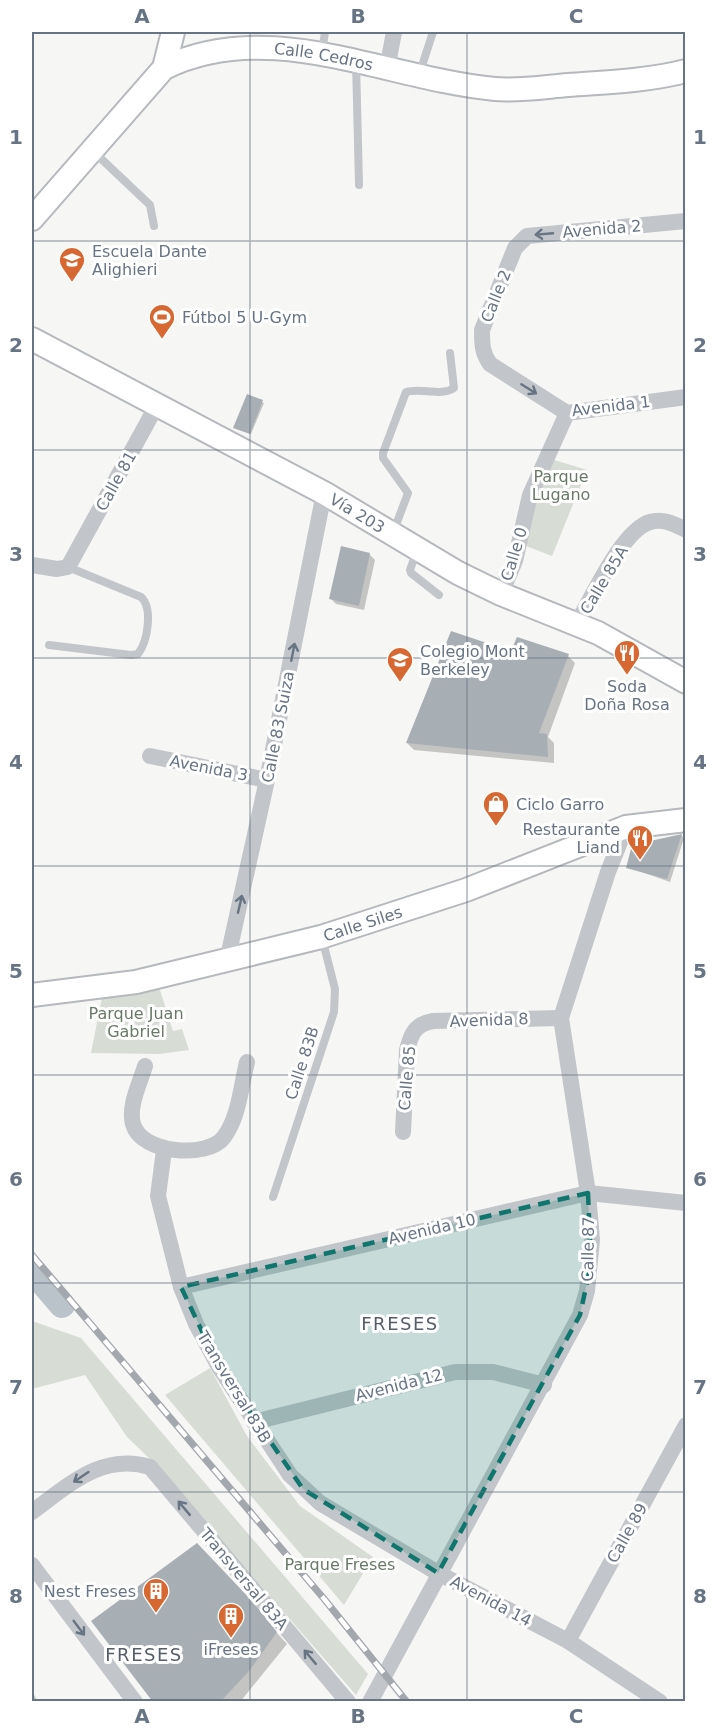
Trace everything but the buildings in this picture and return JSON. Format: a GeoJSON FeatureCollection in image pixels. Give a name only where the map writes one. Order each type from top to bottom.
{"type":"FeatureCollection","features":[{"type":"Feature","properties":{"kind":"street"},"geometry":{"type":"LineString","coordinates":[[164,68],[173,32]]}},
{"type":"Feature","properties":{"kind":"street"},"geometry":{"type":"LineString","coordinates":[[387,69],[394,32]]}},
{"type":"Feature","properties":{"kind":"street","name":"Calle Cedros"},"geometry":{"type":"LineString","coordinates":[[32,219],[164,68],[189,56],[225,48],[258,47],[321,55],[475,86],[515,88],[656,77],[686,71]]}},
{"type":"Feature","properties":{"kind":"street","name":"Avenida 2"},"geometry":{"type":"LineString","coordinates":[[520,240],[527,236],[686,221]]}},
{"type":"Feature","properties":{"kind":"street","name":"Calle 2"},"geometry":{"type":"LineString","coordinates":[[483,354],[482,330],[520,240]]}},
{"type":"Feature","properties":{"kind":"street","name":"Vía 203"},"geometry":{"type":"LineString","coordinates":[[32,339],[324,493],[417,549],[501,594],[577,623],[686,682]]}},
{"type":"Feature","properties":{"kind":"street","name":"Avenida 1"},"geometry":{"type":"LineString","coordinates":[[483,354],[490,364],[567,413],[686,397]]}},
{"type":"Feature","properties":{"kind":"street","name":"Calle 81"},"geometry":{"type":"LineString","coordinates":[[71,562],[158,405]]}},
{"type":"Feature","properties":{"kind":"street","name":"Calle 0"},"geometry":{"type":"LineString","coordinates":[[501,594],[515,561],[530,495],[567,413]]}},
{"type":"Feature","properties":{"kind":"street","name":"Calle 83 Suiza"},"geometry":{"type":"LineString","coordinates":[[227,961],[267,780],[324,493]]}},
{"type":"Feature","properties":{"kind":"street","name":"Calle 85A"},"geometry":{"type":"LineString","coordinates":[[577,623],[629,538],[640,526],[661,521],[686,530]]}},
{"type":"Feature","properties":{"kind":"street"},"geometry":{"type":"LineString","coordinates":[[32,565],[57,570],[71,562]]}},
{"type":"Feature","properties":{"kind":"street","name":"Avenida 3"},"geometry":{"type":"LineString","coordinates":[[150,756],[267,780]]}},
{"type":"Feature","properties":{"kind":"street","name":"Calle Siles"},"geometry":{"type":"LineString","coordinates":[[32,995],[136,982],[321,937],[466,890],[626,827],[686,820]]}},
{"type":"Feature","properties":{"kind":"street","name":"Calle 87"},"geometry":{"type":"LineString","coordinates":[[370,1701],[438,1573],[544,1385],[580,1315],[587,1291],[592,1240],[588,1193],[561,1018],[608,872],[626,827]]}},
{"type":"Feature","properties":{"kind":"street","name":"Avenida 8"},"geometry":{"type":"LineString","coordinates":[[418,1026],[433,1022],[561,1018]]}},
{"type":"Feature","properties":{"kind":"street","name":"Calle 85"},"geometry":{"type":"LineString","coordinates":[[403,1132],[407,1050],[410,1037],[418,1026]]}},
{"type":"Feature","properties":{"kind":"street"},"geometry":{"type":"LineString","coordinates":[[145,1066],[134,1104],[133,1124],[140,1137],[164,1150],[212,1146],[223,1139],[234,1116],[247,1062]]}},
{"type":"Feature","properties":{"kind":"street","name":"Transversal 83B"},"geometry":{"type":"LineString","coordinates":[[164,1150],[158,1196],[181,1287],[196,1324],[219,1367],[290,1475],[320,1503]]}},
{"type":"Feature","properties":{"kind":"street","name":"Avenida 10"},"geometry":{"type":"LineString","coordinates":[[181,1287],[588,1193],[686,1203]]}},
{"type":"Feature","properties":{"kind":"street","name":"Avenida 12"},"geometry":{"type":"LineString","coordinates":[[254,1422],[455,1372],[494,1372],[544,1385]]}},
{"type":"Feature","properties":{"kind":"street","name":"Calle 89"},"geometry":{"type":"LineString","coordinates":[[568,1641],[686,1425]]}},
{"type":"Feature","properties":{"kind":"street","name":"Transversal 83A"},"geometry":{"type":"LineString","coordinates":[[32,1512],[88,1472],[113,1463],[137,1463],[153,1470],[348,1701]]}},
{"type":"Feature","properties":{"kind":"street","name":"Avenida 14"},"geometry":{"type":"LineString","coordinates":[[320,1503],[438,1573],[568,1641],[660,1701]]}},
{"type":"Feature","properties":{"kind":"street"},"geometry":{"type":"LineString","coordinates":[[32,1564],[135,1701]]}},
{"type":"Feature","properties":{"kind":"lane"},"geometry":{"type":"LineString","coordinates":[[321,55],[325,32]]}},
{"type":"Feature","properties":{"kind":"lane"},"geometry":{"type":"LineString","coordinates":[[419,75],[433,32]]}},
{"type":"Feature","properties":{"kind":"lane"},"geometry":{"type":"LineString","coordinates":[[356,62],[360,185]]}},
{"type":"Feature","properties":{"kind":"lane"},"geometry":{"type":"LineString","coordinates":[[92,149],[150,205],[154,226]]}},
{"type":"Feature","properties":{"kind":"lane"},"geometry":{"type":"LineString","coordinates":[[392,533],[408,493],[383,459],[383,453],[406,392],[416,388],[445,392],[454,388],[450,353]]}},
{"type":"Feature","properties":{"kind":"lane"},"geometry":{"type":"LineString","coordinates":[[417,549],[411,573],[439,595]]}},
{"type":"Feature","properties":{"kind":"lane"},"geometry":{"type":"LineString","coordinates":[[49,645],[131,655],[138,654],[143,648],[147,603],[141,597],[71,562]]}},
{"type":"Feature","properties":{"kind":"lane","name":"Calle 83B"},"geometry":{"type":"LineString","coordinates":[[273,1197],[334,1012],[335,989],[321,937]]}},
{"type":"Feature","properties":{"kind":"highlighted area"},"geometry":{"type":"Polygon","coordinates":[[[588,1193],[591,1264],[580,1315],[438,1573],[303,1489],[219,1367],[181,1287],[588,1193]]]}},
{"type":"Feature","properties":{"kind":"green space","name":"Parque Lugano"},"geometry":{"type":"Polygon","coordinates":[[[551,459],[587,470],[552,556],[526,546],[537,496],[551,459]]]}},
{"type":"Feature","properties":{"kind":"green space","name":"Parque Juan Gabriel"},"geometry":{"type":"Polygon","coordinates":[[[159,987],[173,1031],[182,1029],[189,1050],[159,1054],[91,1053],[102,997],[159,987]]]}},
{"type":"Feature","properties":{"kind":"green space"},"geometry":{"type":"Polygon","coordinates":[[[32,1321],[81,1338],[368,1674],[356,1695],[150,1459],[127,1437],[85,1375],[32,1389],[32,1321]]]}},
{"type":"Feature","properties":{"kind":"green space","name":"Parque Freses"},"geometry":{"type":"Polygon","coordinates":[[[210,1368],[247,1436],[300,1506],[373,1557],[344,1605],[165,1395],[210,1368]]]}},
{"type":"Feature","properties":{"kind":"waterway"},"geometry":{"type":"LineString","coordinates":[[32,1270],[62,1305]]}},
{"type":"Feature","properties":{"kind":"railway"},"geometry":{"type":"LineString","coordinates":[[32,1255],[325,1600],[407,1702]]}},
{"type":"Feature","properties":{"kind":"place","name":"Escuela Dante Alighieri"},"geometry":{"type":"Point","coordinates":[72,283]}},
{"type":"Feature","properties":{"kind":"place","name":"Fútbol 5 U-Gym"},"geometry":{"type":"Point","coordinates":[162,340]}},
{"type":"Feature","properties":{"kind":"place","name":"Soda Doña Rosa"},"geometry":{"type":"Point","coordinates":[627,676]}},
{"type":"Feature","properties":{"kind":"place","name":"Colegio Mont Berkeley"},"geometry":{"type":"Point","coordinates":[400,683]}},
{"type":"Feature","properties":{"kind":"place","name":"Ciclo Garro"},"geometry":{"type":"Point","coordinates":[496,827]}},
{"type":"Feature","properties":{"kind":"place","name":"Restaurante Liand"},"geometry":{"type":"Point","coordinates":[640,861]}},
{"type":"Feature","properties":{"kind":"place","name":"Nest Freses"},"geometry":{"type":"Point","coordinates":[156,1614]}},
{"type":"Feature","properties":{"kind":"place","name":"iFreses"},"geometry":{"type":"Point","coordinates":[231,1639]}},
{"type":"Feature","properties":{"kind":"district","name":"FRESES"},"geometry":{"type":"Point","coordinates":[400,1323]}},
{"type":"Feature","properties":{"kind":"district","name":"FRESES"},"geometry":{"type":"Point","coordinates":[144,1654]}}]}
